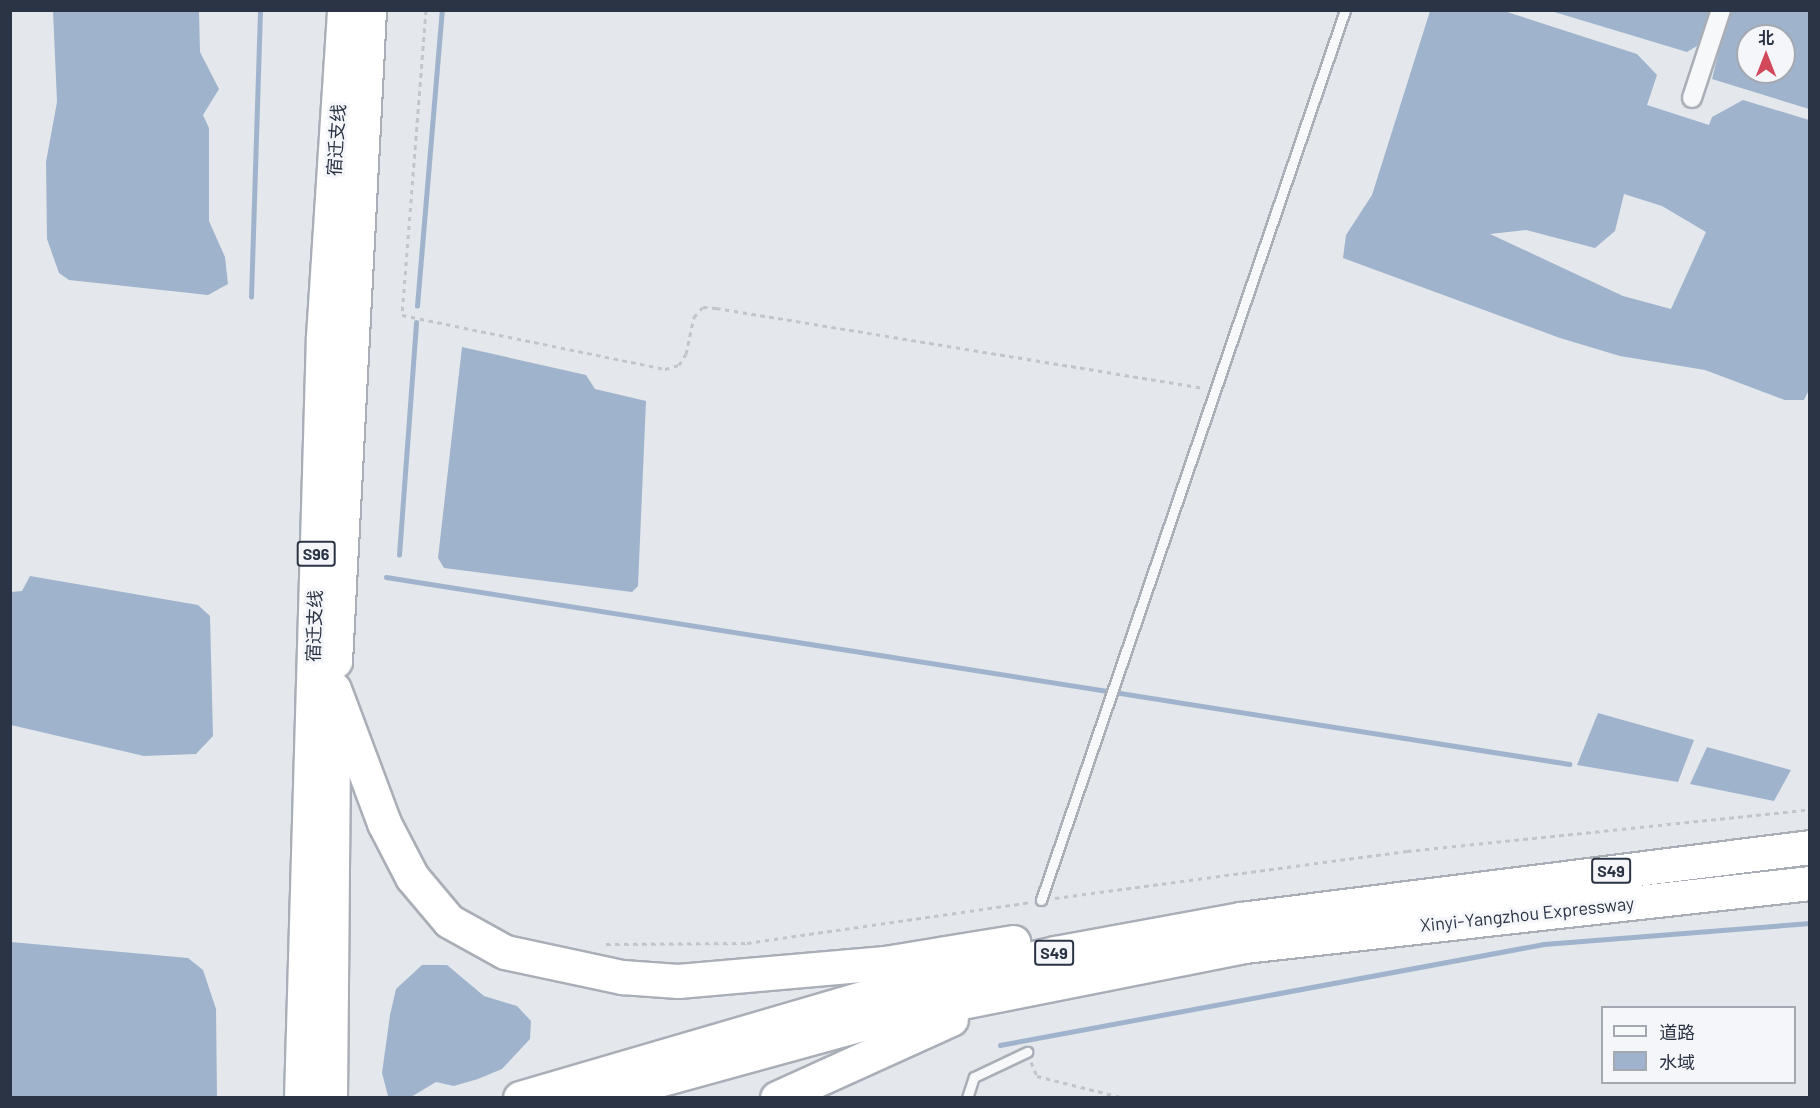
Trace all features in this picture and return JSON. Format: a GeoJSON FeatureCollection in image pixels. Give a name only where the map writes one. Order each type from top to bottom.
{"type":"FeatureCollection","features":[{"type":"Feature","properties":{"kind":"highway","name":"宿迁支线"},"geometry":{"type":"LineString","coordinates":[[301,1098],[323,336],[344,10]]}},
{"type":"Feature","properties":{"kind":"highway","name":"宿迁支线"},"geometry":{"type":"LineString","coordinates":[[330,1098],[334,689],[369,10]]}},
{"type":"Feature","properties":{"kind":"highway"},"geometry":{"type":"LineString","coordinates":[[334,689],[384,823],[412,877],[449,921],[505,952],[546,965],[678,981],[744,976],[885,963],[1238,905],[1413,895]]}},
{"type":"Feature","properties":{"kind":"highway","name":"Xinyi-Yangzhou Expressway"},"geometry":{"type":"LineString","coordinates":[[1413,895],[1809,847]]}},
{"type":"Feature","properties":{"kind":"highway","name":"Xinyi-Yangzhou Expressway"},"geometry":{"type":"LineString","coordinates":[[1244,946],[1809,883]]}},
{"type":"Feature","properties":{"kind":"highway","name":"S49"},"geometry":{"type":"LineString","coordinates":[[520,1098],[701,1056],[875,994],[1055,953],[1240,919],[1413,895]]}},
{"type":"Feature","properties":{"kind":"highway"},"geometry":{"type":"LineString","coordinates":[[592,1098],[701,1056],[1244,946]]}},
{"type":"Feature","properties":{"kind":"highway","name":"S49"},"geometry":{"type":"LineString","coordinates":[[777,1098],[946,1021],[1244,946]]}},
{"type":"Feature","properties":{"kind":"street"},"geometry":{"type":"LineString","coordinates":[[1692,98],[1721,10]]}},
{"type":"Feature","properties":{"kind":"lane"},"geometry":{"type":"LineString","coordinates":[[1041,900],[1219,391],[1345,10]]}},
{"type":"Feature","properties":{"kind":"lane"},"geometry":{"type":"LineString","coordinates":[[967,1098],[974,1077],[1027,1052]]}},
{"type":"Feature","properties":{"kind":"path"},"geometry":{"type":"LineString","coordinates":[[426,10],[402,315],[664,369],[679,365],[686,354],[694,317],[703,307],[716,308],[1219,391]]}},
{"type":"Feature","properties":{"kind":"path"},"geometry":{"type":"LineString","coordinates":[[606,944],[747,943],[1041,900],[1407,851],[1809,810]]}},
{"type":"Feature","properties":{"kind":"path"},"geometry":{"type":"LineString","coordinates":[[1027,1052],[1037,1076],[1124,1098]]}},
{"type":"Feature","properties":{"kind":"water"},"geometry":{"type":"Polygon","coordinates":[[[53,11],[199,11],[200,52],[219,89],[203,115],[209,128],[209,221],[225,257],[228,284],[208,295],[69,280],[59,273],[47,239],[46,162],[57,102],[53,11]]]}},
{"type":"Feature","properties":{"kind":"water"},"geometry":{"type":"Polygon","coordinates":[[[1430,11],[1504,11],[1637,54],[1657,75],[1647,105],[1709,125],[1712,117],[1743,100],[1809,120],[1810,388],[1804,400],[1785,400],[1705,370],[1620,356],[1560,338],[1343,258],[1346,235],[1372,195],[1430,11]],[[1624,194],[1615,231],[1595,248],[1526,230],[1490,234],[1623,296],[1671,309],[1706,232],[1662,206],[1624,194]]]}},
{"type":"Feature","properties":{"kind":"water"},"geometry":{"type":"Polygon","coordinates":[[[1551,11],[1713,11],[1697,46],[1687,52],[1551,11]]]}},
{"type":"Feature","properties":{"kind":"water"},"geometry":{"type":"Polygon","coordinates":[[[1729,11],[1809,11],[1809,109],[1712,79],[1729,11]]]}},
{"type":"Feature","properties":{"kind":"water"},"geometry":{"type":"Polygon","coordinates":[[[462,347],[586,375],[595,389],[646,401],[638,586],[632,592],[444,568],[438,558],[462,347]]]}},
{"type":"Feature","properties":{"kind":"water"},"geometry":{"type":"Polygon","coordinates":[[[30,576],[198,605],[210,616],[213,736],[196,754],[144,756],[11,725],[11,592],[22,591],[30,576]]]}},
{"type":"Feature","properties":{"kind":"water"},"geometry":{"type":"Polygon","coordinates":[[[1598,713],[1694,740],[1678,782],[1577,765],[1598,713]]]}},
{"type":"Feature","properties":{"kind":"water"},"geometry":{"type":"Polygon","coordinates":[[[1707,747],[1791,770],[1774,801],[1690,784],[1707,747]]]}},
{"type":"Feature","properties":{"kind":"water"},"geometry":{"type":"Polygon","coordinates":[[[11,942],[188,958],[203,970],[216,1009],[217,1097],[11,1097],[11,942]]]}},
{"type":"Feature","properties":{"kind":"water"},"geometry":{"type":"Polygon","coordinates":[[[422,965],[447,965],[484,996],[517,1006],[531,1021],[530,1039],[502,1069],[478,1079],[454,1086],[436,1082],[411,1097],[388,1096],[382,1073],[396,989],[422,965]]]}},
{"type":"Feature","properties":{"kind":"waterway"},"geometry":{"type":"LineString","coordinates":[[251,297],[260,10]]}},
{"type":"Feature","properties":{"kind":"waterway"},"geometry":{"type":"LineString","coordinates":[[417,306],[442,10]]}},
{"type":"Feature","properties":{"kind":"waterway"},"geometry":{"type":"LineString","coordinates":[[399,555],[416,323]]}},
{"type":"Feature","properties":{"kind":"waterway"},"geometry":{"type":"LineString","coordinates":[[386,577],[1569,764]]}},
{"type":"Feature","properties":{"kind":"waterway"},"geometry":{"type":"LineString","coordinates":[[1000,1045],[1544,944],[1810,923]]}}]}
